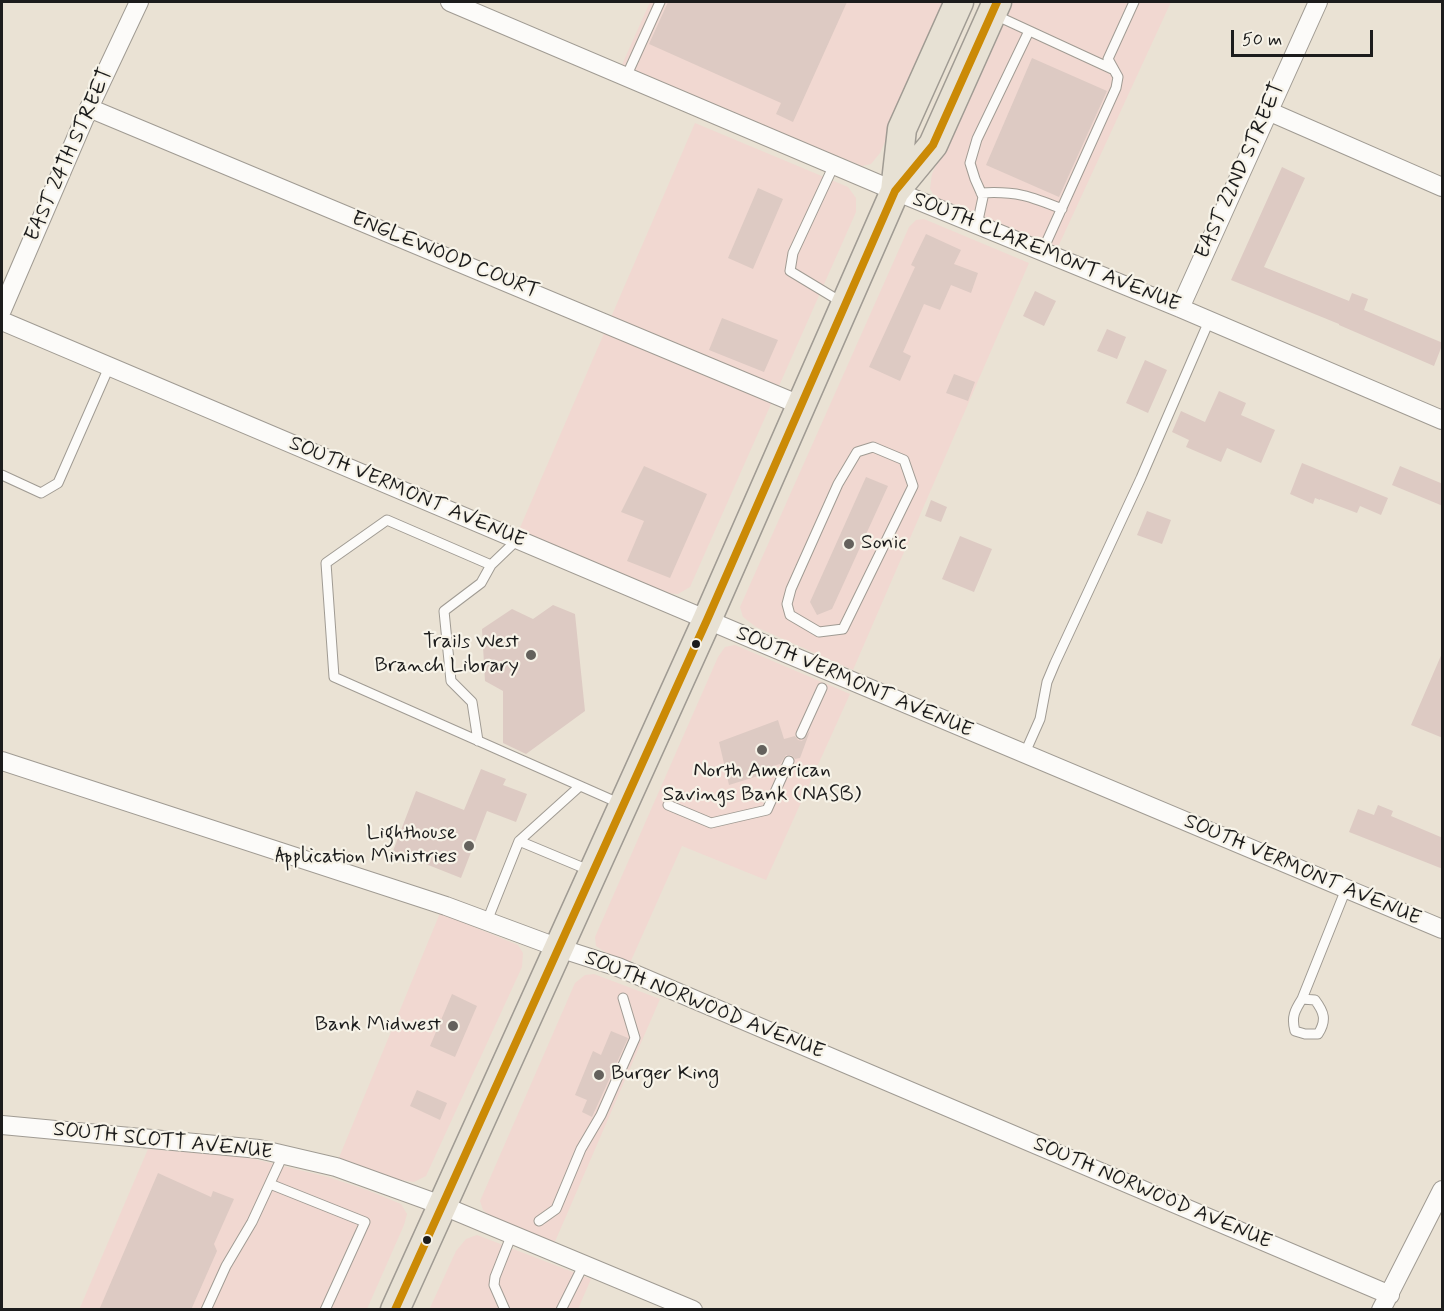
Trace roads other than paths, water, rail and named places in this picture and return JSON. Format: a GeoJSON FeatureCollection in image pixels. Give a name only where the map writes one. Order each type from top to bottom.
{"type":"FeatureCollection","features":[{"type":"Feature","properties":{"kind":"main road"},"geometry":{"type":"LineString","coordinates":[[895,191],[903,129],[959,2]]}},
{"type":"Feature","properties":{"kind":"main road"},"geometry":{"type":"LineString","coordinates":[[395,1310],[707,620],[895,191],[933,145],[995,8]]}},
{"type":"Feature","properties":{"kind":"street","name":"EAST 24TH STREET"},"geometry":{"type":"LineString","coordinates":[[2,310],[89,108],[139,2]]}},
{"type":"Feature","properties":{"kind":"street","name":"SOUTH CLAREMONT AVENUE"},"geometry":{"type":"LineString","coordinates":[[450,2],[1443,420]]}},
{"type":"Feature","properties":{"kind":"street","name":"EAST 22ND STREET"},"geometry":{"type":"LineString","coordinates":[[1180,308],[1318,2]]}},
{"type":"Feature","properties":{"kind":"street","name":"ENGLEWOOD COURT"},"geometry":{"type":"LineString","coordinates":[[89,108],[800,405]]}},
{"type":"Feature","properties":{"kind":"street"},"geometry":{"type":"LineString","coordinates":[[1268,111],[1443,187]]}},
{"type":"Feature","properties":{"kind":"street","name":"SOUTH VERMONT AVENUE"},"geometry":{"type":"LineString","coordinates":[[2,321],[829,673],[1443,929]]}},
{"type":"Feature","properties":{"kind":"street","name":"SOUTH NORWOOD AVENUE"},"geometry":{"type":"LineString","coordinates":[[2,761],[446,906],[559,948],[618,967],[1386,1302]]}},
{"type":"Feature","properties":{"kind":"street","name":"SOUTH SCOTT AVENUE"},"geometry":{"type":"LineString","coordinates":[[2,1125],[259,1149],[336,1167],[441,1205],[693,1310]]}},
{"type":"Feature","properties":{"kind":"street"},"geometry":{"type":"LineString","coordinates":[[1386,1302],[1443,1190]]}},
{"type":"Feature","properties":{"kind":"lane"},"geometry":{"type":"LineString","coordinates":[[626,76],[660,2]]}},
{"type":"Feature","properties":{"kind":"lane"},"geometry":{"type":"LineString","coordinates":[[1042,252],[1116,88],[1118,77],[1108,59],[1134,2]]}},
{"type":"Feature","properties":{"kind":"lane"},"geometry":{"type":"LineString","coordinates":[[995,8],[1029,31],[1112,69]]}},
{"type":"Feature","properties":{"kind":"lane"},"geometry":{"type":"LineString","coordinates":[[977,225],[983,197],[970,163],[976,139],[1029,31]]}},
{"type":"Feature","properties":{"kind":"lane"},"geometry":{"type":"LineString","coordinates":[[834,165],[793,253],[790,271],[845,305]]}},
{"type":"Feature","properties":{"kind":"lane"},"geometry":{"type":"LineString","coordinates":[[981,193],[1007,192],[1031,196],[1062,209]]}},
{"type":"Feature","properties":{"kind":"lane"},"geometry":{"type":"LineString","coordinates":[[1024,754],[1040,719],[1047,682],[1054,663],[1137,488],[1209,321]]}},
{"type":"Feature","properties":{"kind":"lane"},"geometry":{"type":"LineString","coordinates":[[2,475],[41,493],[58,483],[109,367]]}},
{"type":"Feature","properties":{"kind":"lane"},"geometry":{"type":"LineString","coordinates":[[873,447],[904,460],[913,486],[843,629],[819,632],[790,615],[787,604],[791,589],[838,484],[857,452],[873,447]]}},
{"type":"Feature","properties":{"kind":"lane"},"geometry":{"type":"LineString","coordinates":[[491,565],[387,520],[326,563],[334,677],[623,805]]}},
{"type":"Feature","properties":{"kind":"lane"},"geometry":{"type":"LineString","coordinates":[[478,741],[472,702],[451,681],[444,611],[481,583],[491,565],[518,539]]}},
{"type":"Feature","properties":{"kind":"lane"},"geometry":{"type":"LineString","coordinates":[[801,734],[822,688]]}},
{"type":"Feature","properties":{"kind":"lane"},"geometry":{"type":"LineString","coordinates":[[668,805],[711,824],[767,810],[789,761]]}},
{"type":"Feature","properties":{"kind":"lane"},"geometry":{"type":"LineString","coordinates":[[487,921],[519,841],[580,786]]}},
{"type":"Feature","properties":{"kind":"lane"},"geometry":{"type":"LineString","coordinates":[[519,841],[593,872]]}},
{"type":"Feature","properties":{"kind":"lane"},"geometry":{"type":"LineString","coordinates":[[1302,999],[1346,889]]}},
{"type":"Feature","properties":{"kind":"lane"},"geometry":{"type":"LineString","coordinates":[[539,1221],[556,1209],[581,1149],[601,1115],[635,1038],[623,998]]}},
{"type":"Feature","properties":{"kind":"lane"},"geometry":{"type":"LineString","coordinates":[[206,1310],[226,1266],[252,1222],[283,1155]]}},
{"type":"Feature","properties":{"kind":"lane"},"geometry":{"type":"LineString","coordinates":[[270,1184],[365,1222],[325,1310]]}},
{"type":"Feature","properties":{"kind":"lane"},"geometry":{"type":"LineString","coordinates":[[505,1310],[494,1285],[512,1234]]}},
{"type":"Feature","properties":{"kind":"lane"},"geometry":{"type":"LineString","coordinates":[[561,1310],[584,1264]]}},
{"type":"Feature","properties":{"kind":"place","name":"Sonic"},"geometry":{"type":"Point","coordinates":[849,544]}},
{"type":"Feature","properties":{"kind":"place","name":"Trails West Branch Library"},"geometry":{"type":"Point","coordinates":[531,655]}},
{"type":"Feature","properties":{"kind":"place","name":"North American Savings Bank (NASB)"},"geometry":{"type":"Point","coordinates":[762,750]}},
{"type":"Feature","properties":{"kind":"place","name":"Lighthouse Application Ministries"},"geometry":{"type":"Point","coordinates":[469,846]}},
{"type":"Feature","properties":{"kind":"place","name":"Bank Midwest"},"geometry":{"type":"Point","coordinates":[453,1026]}},
{"type":"Feature","properties":{"kind":"place","name":"Burger King"},"geometry":{"type":"Point","coordinates":[599,1075]}}]}
